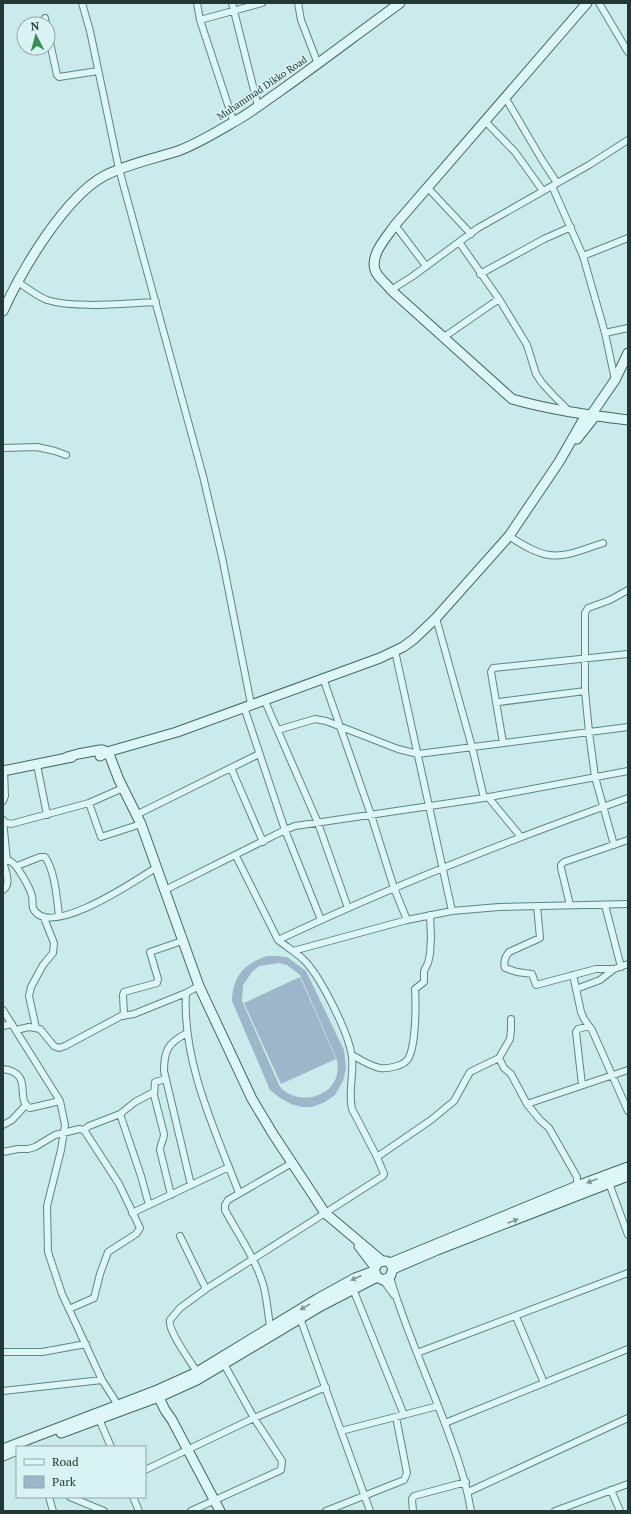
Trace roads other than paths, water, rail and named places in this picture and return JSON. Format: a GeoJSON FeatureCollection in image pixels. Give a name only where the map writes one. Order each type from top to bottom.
{"type":"FeatureCollection","features":[{"type":"Feature","properties":{"kind":"street"},"geometry":{"type":"LineString","coordinates":[[82,3],[86,13],[119,169],[203,476],[222,557],[247,706],[259,754],[285,830],[321,920]]}},
{"type":"Feature","properties":{"kind":"street"},"geometry":{"type":"LineString","coordinates":[[197,3],[200,20],[234,123]]}},
{"type":"Feature","properties":{"kind":"street"},"geometry":{"type":"LineString","coordinates":[[232,3],[258,106]]}},
{"type":"Feature","properties":{"kind":"street"},"geometry":{"type":"LineString","coordinates":[[200,20],[262,3]]}},
{"type":"Feature","properties":{"kind":"street"},"geometry":{"type":"LineString","coordinates":[[298,3],[301,20],[318,64]]}},
{"type":"Feature","properties":{"kind":"street","name":"Muhammad Dikko Road"},"geometry":{"type":"LineString","coordinates":[[3,311],[44,238],[67,208],[102,177],[119,169],[180,150],[234,123],[318,64],[400,3]]}},
{"type":"Feature","properties":{"kind":"street"},"geometry":{"type":"LineString","coordinates":[[599,3],[628,52]]}},
{"type":"Feature","properties":{"kind":"street"},"geometry":{"type":"LineString","coordinates":[[583,4],[395,225],[375,256],[374,264],[376,272],[391,290],[512,399],[591,416],[628,420]]}},
{"type":"Feature","properties":{"kind":"street"},"geometry":{"type":"LineString","coordinates":[[53,56],[57,75],[59,77],[98,71]]}},
{"type":"Feature","properties":{"kind":"street"},"geometry":{"type":"LineString","coordinates":[[505,96],[554,184],[583,256],[605,333],[615,380]]}},
{"type":"Feature","properties":{"kind":"street"},"geometry":{"type":"LineString","coordinates":[[485,121],[515,152],[544,191]]}},
{"type":"Feature","properties":{"kind":"street"},"geometry":{"type":"LineString","coordinates":[[391,290],[471,234],[628,140]]}},
{"type":"Feature","properties":{"kind":"street"},"geometry":{"type":"LineString","coordinates":[[427,187],[471,234]]}},
{"type":"Feature","properties":{"kind":"street"},"geometry":{"type":"LineString","coordinates":[[395,225],[426,266]]}},
{"type":"Feature","properties":{"kind":"street"},"geometry":{"type":"LineString","coordinates":[[480,274],[544,239],[571,227]]}},
{"type":"Feature","properties":{"kind":"street"},"geometry":{"type":"LineString","coordinates":[[583,256],[628,238]]}},
{"type":"Feature","properties":{"kind":"street"},"geometry":{"type":"LineString","coordinates":[[459,242],[499,299],[527,345],[536,374],[542,383],[570,412]]}},
{"type":"Feature","properties":{"kind":"street"},"geometry":{"type":"LineString","coordinates":[[18,282],[47,300],[64,303],[92,305],[156,302]]}},
{"type":"Feature","properties":{"kind":"street"},"geometry":{"type":"LineString","coordinates":[[444,337],[499,299]]}},
{"type":"Feature","properties":{"kind":"street"},"geometry":{"type":"LineString","coordinates":[[605,333],[628,328]]}},
{"type":"Feature","properties":{"kind":"street"},"geometry":{"type":"LineString","coordinates":[[3,802],[5,796],[4,771],[67,758],[104,754],[177,732],[380,658],[395,651],[414,639],[436,618],[509,536],[625,365],[628,353]]}},
{"type":"Feature","properties":{"kind":"street"},"geometry":{"type":"LineString","coordinates":[[3,448],[37,447],[66,455]]}},
{"type":"Feature","properties":{"kind":"street"},"geometry":{"type":"LineString","coordinates":[[509,536],[525,546],[548,555],[562,555],[603,543]]}},
{"type":"Feature","properties":{"kind":"street"},"geometry":{"type":"LineString","coordinates":[[614,844],[595,777],[589,732],[584,659],[586,610],[610,600],[628,590]]}},
{"type":"Feature","properties":{"kind":"street"},"geometry":{"type":"LineString","coordinates":[[436,618],[486,798],[521,837]]}},
{"type":"Feature","properties":{"kind":"street"},"geometry":{"type":"LineString","coordinates":[[395,651],[452,910]]}},
{"type":"Feature","properties":{"kind":"street"},"geometry":{"type":"LineString","coordinates":[[503,743],[491,672],[493,668],[628,654]]}},
{"type":"Feature","properties":{"kind":"street"},"geometry":{"type":"LineString","coordinates":[[323,678],[371,815],[394,888],[407,920]]}},
{"type":"Feature","properties":{"kind":"street"},"geometry":{"type":"LineString","coordinates":[[497,704],[499,702],[585,691]]}},
{"type":"Feature","properties":{"kind":"street"},"geometry":{"type":"LineString","coordinates":[[264,700],[318,823],[348,908]]}},
{"type":"Feature","properties":{"kind":"street"},"geometry":{"type":"LineString","coordinates":[[278,730],[315,719],[326,721],[398,749],[418,754],[628,728]]}},
{"type":"Feature","properties":{"kind":"street"},"geometry":{"type":"LineString","coordinates":[[104,754],[141,824],[199,986],[252,1099],[325,1213],[354,1238],[383,1271],[397,1300],[445,1423],[466,1482],[471,1511]]}},
{"type":"Feature","properties":{"kind":"street"},"geometry":{"type":"LineString","coordinates":[[136,815],[259,754]]}},
{"type":"Feature","properties":{"kind":"street"},"geometry":{"type":"LineString","coordinates":[[37,765],[47,815]]}},
{"type":"Feature","properties":{"kind":"street"},"geometry":{"type":"LineString","coordinates":[[231,768],[263,842]]}},
{"type":"Feature","properties":{"kind":"street"},"geometry":{"type":"LineString","coordinates":[[165,890],[295,826],[486,798],[628,771]]}},
{"type":"Feature","properties":{"kind":"street"},"geometry":{"type":"LineString","coordinates":[[4,820],[11,824],[89,804],[121,784]]}},
{"type":"Feature","properties":{"kind":"street"},"geometry":{"type":"LineString","coordinates":[[278,940],[442,868],[628,798]]}},
{"type":"Feature","properties":{"kind":"street"},"geometry":{"type":"LineString","coordinates":[[89,804],[101,837],[141,824]]}},
{"type":"Feature","properties":{"kind":"street"},"geometry":{"type":"LineString","coordinates":[[4,820],[7,861]]}},
{"type":"Feature","properties":{"kind":"street"},"geometry":{"type":"LineString","coordinates":[[570,906],[561,865],[564,862],[628,840]]}},
{"type":"Feature","properties":{"kind":"street"},"geometry":{"type":"LineString","coordinates":[[197,1372],[182,1349],[169,1323],[180,1308],[206,1289],[383,1176],[377,1156],[352,1109],[350,1101],[352,1055],[343,1027],[319,980],[306,962],[278,940],[236,856]]}},
{"type":"Feature","properties":{"kind":"street"},"geometry":{"type":"LineString","coordinates":[[17,866],[40,857],[45,857],[48,861],[55,885],[59,916]]}},
{"type":"Feature","properties":{"kind":"street"},"geometry":{"type":"LineString","coordinates":[[3,890],[8,884],[3,861],[7,861],[14,863],[17,866],[32,896],[33,908],[44,918],[51,918],[106,900],[157,867]]}},
{"type":"Feature","properties":{"kind":"street"},"geometry":{"type":"LineString","coordinates":[[605,904],[617,968]]}},
{"type":"Feature","properties":{"kind":"street"},"geometry":{"type":"LineString","coordinates":[[293,951],[407,920],[452,910],[499,907],[628,904]]}},
{"type":"Feature","properties":{"kind":"street"},"geometry":{"type":"LineString","coordinates":[[537,906],[539,940],[509,952],[506,956],[504,965],[505,968],[532,974],[534,984],[536,985],[596,969],[617,968]]}},
{"type":"Feature","properties":{"kind":"street"},"geometry":{"type":"LineString","coordinates":[[352,1055],[369,1064],[381,1068],[390,1068],[407,1061],[409,1058],[416,1016],[416,989],[424,982],[424,971],[430,954],[430,915]]}},
{"type":"Feature","properties":{"kind":"street"},"geometry":{"type":"LineString","coordinates":[[36,1028],[29,996],[31,986],[43,965],[54,953],[54,943],[44,918]]}},
{"type":"Feature","properties":{"kind":"street"},"geometry":{"type":"LineString","coordinates":[[124,1016],[124,992],[157,984],[158,979],[150,952],[182,941]]}},
{"type":"Feature","properties":{"kind":"street"},"geometry":{"type":"LineString","coordinates":[[576,989],[600,980],[617,968],[628,964]]}},
{"type":"Feature","properties":{"kind":"street"},"geometry":{"type":"LineString","coordinates":[[573,975],[584,1020],[589,1026],[628,1111]]}},
{"type":"Feature","properties":{"kind":"street"},"geometry":{"type":"LineString","coordinates":[[16,1030],[29,1027],[40,1029],[54,1046],[59,1048],[124,1016],[134,1014],[186,993],[199,986]]}},
{"type":"Feature","properties":{"kind":"street"},"geometry":{"type":"LineString","coordinates":[[186,993],[185,1014],[187,1033],[204,1097],[239,1193]]}},
{"type":"Feature","properties":{"kind":"street"},"geometry":{"type":"LineString","coordinates":[[3,1010],[60,1101],[65,1125],[61,1150],[47,1206],[48,1252],[62,1294],[102,1380],[118,1405]]}},
{"type":"Feature","properties":{"kind":"street"},"geometry":{"type":"LineString","coordinates":[[377,1156],[431,1120],[454,1101],[470,1072],[499,1058],[510,1039],[512,1029],[511,1019]]}},
{"type":"Feature","properties":{"kind":"street"},"geometry":{"type":"LineString","coordinates":[[3,1026],[12,1024]]}},
{"type":"Feature","properties":{"kind":"street"},"geometry":{"type":"LineString","coordinates":[[582,1085],[576,1032],[578,1029],[589,1026]]}},
{"type":"Feature","properties":{"kind":"street"},"geometry":{"type":"LineString","coordinates":[[187,1033],[173,1042],[166,1051],[164,1066],[191,1185]]}},
{"type":"Feature","properties":{"kind":"street"},"geometry":{"type":"LineString","coordinates":[[499,1058],[504,1068],[511,1074],[527,1104],[540,1120],[549,1128],[577,1177],[577,1186]]}},
{"type":"Feature","properties":{"kind":"street"},"geometry":{"type":"LineString","coordinates":[[3,1069],[13,1070],[19,1076],[23,1086],[23,1102],[25,1106]]}},
{"type":"Feature","properties":{"kind":"street"},"geometry":{"type":"LineString","coordinates":[[527,1104],[628,1070]]}},
{"type":"Feature","properties":{"kind":"street"},"geometry":{"type":"LineString","coordinates":[[166,1079],[156,1081],[154,1092],[164,1134],[164,1139],[160,1145],[160,1150],[171,1195]]}},
{"type":"Feature","properties":{"kind":"street"},"geometry":{"type":"LineString","coordinates":[[3,1152],[28,1149],[35,1147],[55,1135],[79,1129],[84,1130],[89,1126],[120,1114],[135,1102],[154,1092]]}},
{"type":"Feature","properties":{"kind":"street"},"geometry":{"type":"LineString","coordinates":[[25,1106],[30,1108],[60,1101]]}},
{"type":"Feature","properties":{"kind":"street"},"geometry":{"type":"LineString","coordinates":[[3,1126],[12,1120],[25,1106]]}},
{"type":"Feature","properties":{"kind":"street"},"geometry":{"type":"LineString","coordinates":[[120,1114],[149,1205]]}},
{"type":"Feature","properties":{"kind":"street"},"geometry":{"type":"LineString","coordinates":[[69,1309],[94,1298],[100,1274],[108,1252],[139,1231],[139,1226],[119,1184],[84,1130]]}},
{"type":"Feature","properties":{"kind":"street"},"geometry":{"type":"LineString","coordinates":[[270,1327],[262,1282],[225,1210],[225,1204],[228,1200],[239,1193],[292,1163]]}},
{"type":"Feature","properties":{"kind":"street"},"geometry":{"type":"LineString","coordinates":[[132,1212],[229,1167]]}},
{"type":"Feature","properties":{"kind":"street"},"geometry":{"type":"LineString","coordinates":[[3,1449],[118,1405],[160,1393],[197,1380],[300,1318],[383,1271],[577,1186],[628,1167]]}},
{"type":"Feature","properties":{"kind":"street"},"geometry":{"type":"LineString","coordinates":[[29,1446],[99,1419],[160,1393],[338,1287],[628,1176]]}},
{"type":"Feature","properties":{"kind":"street"},"geometry":{"type":"LineString","coordinates":[[609,1183],[628,1235]]}},
{"type":"Feature","properties":{"kind":"street"},"geometry":{"type":"LineString","coordinates":[[180,1236],[206,1289]]}},
{"type":"Feature","properties":{"kind":"street"},"geometry":{"type":"LineString","coordinates":[[417,1354],[628,1273]]}},
{"type":"Feature","properties":{"kind":"street"},"geometry":{"type":"LineString","coordinates":[[353,1289],[404,1415]]}},
{"type":"Feature","properties":{"kind":"street"},"geometry":{"type":"LineString","coordinates":[[516,1317],[544,1383]]}},
{"type":"Feature","properties":{"kind":"street"},"geometry":{"type":"LineString","coordinates":[[300,1318],[370,1511]]}},
{"type":"Feature","properties":{"kind":"street"},"geometry":{"type":"LineString","coordinates":[[3,1352],[42,1352],[86,1344]]}},
{"type":"Feature","properties":{"kind":"street"},"geometry":{"type":"LineString","coordinates":[[445,1423],[628,1349]]}},
{"type":"Feature","properties":{"kind":"street"},"geometry":{"type":"LineString","coordinates":[[191,1511],[281,1470],[282,1461],[254,1418],[224,1364]]}},
{"type":"Feature","properties":{"kind":"street"},"geometry":{"type":"LineString","coordinates":[[3,1391],[102,1380]]}},
{"type":"Feature","properties":{"kind":"street"},"geometry":{"type":"LineString","coordinates":[[146,1469],[187,1448],[326,1387]]}},
{"type":"Feature","properties":{"kind":"street"},"geometry":{"type":"LineString","coordinates":[[160,1393],[172,1420],[220,1511]]}},
{"type":"Feature","properties":{"kind":"street"},"geometry":{"type":"LineString","coordinates":[[341,1431],[438,1406]]}},
{"type":"Feature","properties":{"kind":"street"},"geometry":{"type":"LineString","coordinates":[[326,1511],[404,1480],[407,1473],[396,1417]]}},
{"type":"Feature","properties":{"kind":"street"},"geometry":{"type":"LineString","coordinates":[[468,1492],[628,1418]]}},
{"type":"Feature","properties":{"kind":"street"},"geometry":{"type":"LineString","coordinates":[[99,1419],[111,1446]]}},
{"type":"Feature","properties":{"kind":"street"},"geometry":{"type":"LineString","coordinates":[[3,1456],[16,1450]]}},
{"type":"Feature","properties":{"kind":"street"},"geometry":{"type":"LineString","coordinates":[[413,1511],[412,1499],[414,1496],[466,1482]]}},
{"type":"Feature","properties":{"kind":"street"},"geometry":{"type":"LineString","coordinates":[[558,1510],[628,1484]]}},
{"type":"Feature","properties":{"kind":"street"},"geometry":{"type":"LineString","coordinates":[[611,1490],[620,1511]]}},
{"type":"Feature","properties":{"kind":"street"},"geometry":{"type":"LineString","coordinates":[[50,1498],[53,1511]]}},
{"type":"Feature","properties":{"kind":"street"},"geometry":{"type":"LineString","coordinates":[[72,1498],[104,1511]]}},
{"type":"Feature","properties":{"kind":"street"},"geometry":{"type":"LineString","coordinates":[[133,1498],[139,1511]]}}]}
